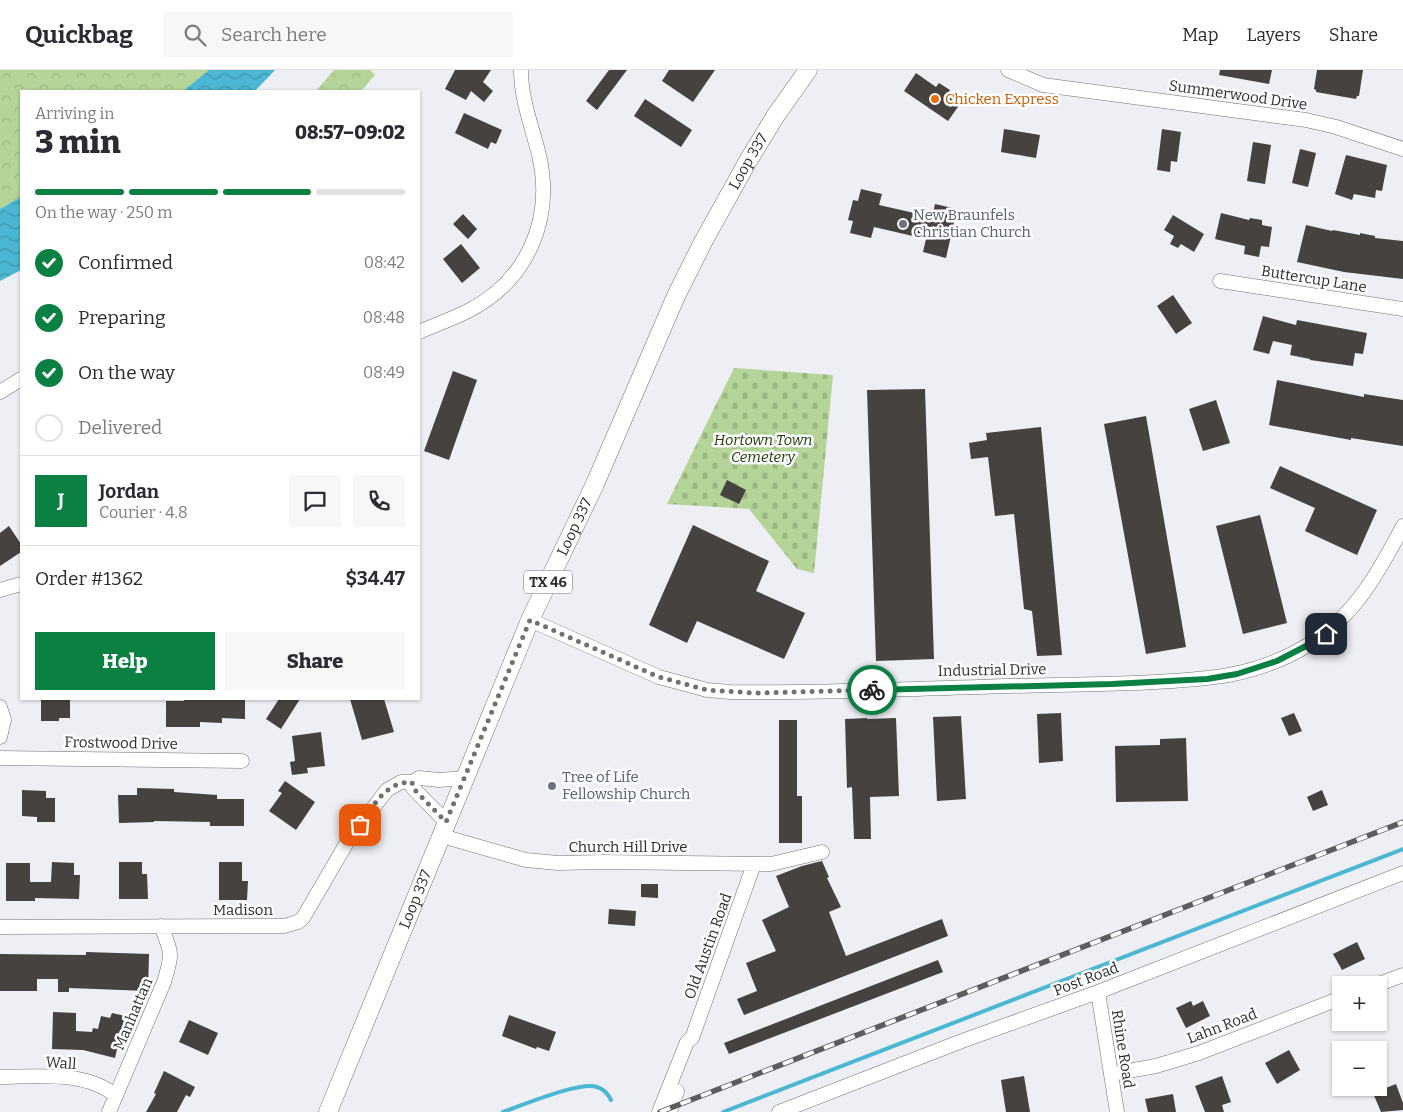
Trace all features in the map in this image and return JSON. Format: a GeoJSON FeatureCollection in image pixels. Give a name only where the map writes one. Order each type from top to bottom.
{"type":"FeatureCollection","features":[{"type":"Feature","properties":{"kind":"main road","name":"Loop 337"},"geometry":{"type":"LineString","coordinates":[[328,1112],[530,620],[595,484],[676,296],[703,242],[748,161],[776,115],[808,70]]}},
{"type":"Feature","properties":{"kind":"street"},"geometry":{"type":"LineString","coordinates":[[420,332],[468,311],[506,283],[520,267],[537,233],[543,211],[542,176],[539,155],[524,106],[521,70]]}},
{"type":"Feature","properties":{"kind":"street","name":"Summerwood Drive"},"geometry":{"type":"LineString","coordinates":[[1008,70],[1042,85],[1306,120],[1336,127],[1403,149]]}},
{"type":"Feature","properties":{"kind":"street","name":"Buttercup Lane"},"geometry":{"type":"LineString","coordinates":[[1220,281],[1403,309]]}},
{"type":"Feature","properties":{"kind":"street"},"geometry":{"type":"LineString","coordinates":[[0,392],[20,381]]}},
{"type":"Feature","properties":{"kind":"street","name":"Industrial Drive"},"geometry":{"type":"LineString","coordinates":[[530,620],[659,677],[707,690],[730,692],[1112,684],[1207,679],[1237,674],[1277,661],[1326,634],[1361,597],[1378,573],[1403,526]]}},
{"type":"Feature","properties":{"kind":"street"},"geometry":{"type":"LineString","coordinates":[[0,590],[20,584]]}},
{"type":"Feature","properties":{"kind":"street"},"geometry":{"type":"LineString","coordinates":[[0,708],[4,720],[0,737]]}},
{"type":"Feature","properties":{"kind":"street","name":"Frostwood Drive"},"geometry":{"type":"LineString","coordinates":[[0,758],[242,761]]}},
{"type":"Feature","properties":{"kind":"street","name":"Madison"},"geometry":{"type":"LineString","coordinates":[[0,927],[284,926],[298,922],[308,911],[349,839],[380,798],[394,785],[401,782],[412,782],[419,778],[439,780],[465,778]]}},
{"type":"Feature","properties":{"kind":"street"},"geometry":{"type":"LineString","coordinates":[[412,782],[413,788],[444,829]]}},
{"type":"Feature","properties":{"kind":"street","name":"Church Hill Drive"},"geometry":{"type":"LineString","coordinates":[[444,829],[502,854],[526,860],[558,863],[771,864],[822,852]]}},
{"type":"Feature","properties":{"kind":"street","name":"Old Austin Road"},"geometry":{"type":"LineString","coordinates":[[670,1112],[694,1046],[692,1038],[754,864]]}},
{"type":"Feature","properties":{"kind":"street","name":"Post Road"},"geometry":{"type":"LineString","coordinates":[[779,1112],[962,1041],[1098,992],[1403,873]]}},
{"type":"Feature","properties":{"kind":"street","name":"Manhattan"},"geometry":{"type":"LineString","coordinates":[[109,1112],[170,965],[172,952],[161,926]]}},
{"type":"Feature","properties":{"kind":"street"},"geometry":{"type":"LineString","coordinates":[[1387,981],[1403,975]]}},
{"type":"Feature","properties":{"kind":"street","name":"Rhine Road"},"geometry":{"type":"LineString","coordinates":[[1098,992],[1117,1112]]}},
{"type":"Feature","properties":{"kind":"street","name":"Lahn Road"},"geometry":{"type":"LineString","coordinates":[[1111,1074],[1176,1060],[1332,1001]]}},
{"type":"Feature","properties":{"kind":"street","name":"Old Austin Road"},"geometry":{"type":"LineString","coordinates":[[659,1112],[686,1042],[692,1038]]}},
{"type":"Feature","properties":{"kind":"street","name":"Wall"},"geometry":{"type":"LineString","coordinates":[[0,1078],[58,1077],[85,1081],[105,1087],[116,1096]]}},
{"type":"Feature","properties":{"kind":"green space"},"geometry":{"type":"Polygon","coordinates":[[[0,70],[209,70],[184,90],[20,90],[20,198],[0,209],[0,70]]]}},
{"type":"Feature","properties":{"kind":"green space"},"geometry":{"type":"Polygon","coordinates":[[[334,70],[370,70],[375,75],[362,90],[317,90],[334,70]]]}},
{"type":"Feature","properties":{"kind":"green space","name":"Hortown Town Cemetery"},"geometry":{"type":"Polygon","coordinates":[[[734,368],[833,375],[814,573],[797,569],[749,509],[667,504],[734,368]]]}},
{"type":"Feature","properties":{"kind":"water"},"geometry":{"type":"Polygon","coordinates":[[[209,70],[275,70],[256,90],[184,90],[209,70]]]}},
{"type":"Feature","properties":{"kind":"water"},"geometry":{"type":"Polygon","coordinates":[[[20,198],[20,271],[0,281],[0,209],[20,198]]]}},
{"type":"Feature","properties":{"kind":"building"},"geometry":{"type":"Polygon","coordinates":[[[455,70],[491,70],[483,82],[493,91],[484,102],[471,91],[466,100],[445,89],[455,70]]]}},
{"type":"Feature","properties":{"kind":"building"},"geometry":{"type":"Polygon","coordinates":[[[609,70],[627,70],[597,110],[586,101],[609,70]]]}},
{"type":"Feature","properties":{"kind":"building"},"geometry":{"type":"Polygon","coordinates":[[[669,70],[715,70],[693,102],[662,81],[669,70]]]}},
{"type":"Feature","properties":{"kind":"building"},"geometry":{"type":"Polygon","coordinates":[[[1220,70],[1272,70],[1269,84],[1219,75],[1220,70]]]}},
{"type":"Feature","properties":{"kind":"building"},"geometry":{"type":"Polygon","coordinates":[[[1317,70],[1363,70],[1359,96],[1356,99],[1316,92],[1314,89],[1317,70]]]}},
{"type":"Feature","properties":{"kind":"building","name":"Chicken Express"},"geometry":{"type":"Polygon","coordinates":[[[916,73],[936,87],[939,83],[950,90],[947,95],[960,104],[948,121],[904,91],[916,73]]]}},
{"type":"Feature","properties":{"kind":"building"},"geometry":{"type":"Polygon","coordinates":[[[645,99],[692,130],[681,147],[634,116],[645,99]]]}},
{"type":"Feature","properties":{"kind":"building"},"geometry":{"type":"Polygon","coordinates":[[[464,113],[502,130],[496,144],[491,142],[488,149],[455,133],[464,113]]]}},
{"type":"Feature","properties":{"kind":"building"},"geometry":{"type":"Polygon","coordinates":[[[1004,129],[1040,135],[1036,158],[1001,152],[1004,129]]]}},
{"type":"Feature","properties":{"kind":"building"},"geometry":{"type":"Polygon","coordinates":[[[1162,129],[1181,132],[1177,162],[1171,161],[1170,172],[1157,170],[1162,129]]]}},
{"type":"Feature","properties":{"kind":"building"},"geometry":{"type":"Polygon","coordinates":[[[1253,142],[1271,145],[1265,184],[1247,181],[1253,142]]]}},
{"type":"Feature","properties":{"kind":"building"},"geometry":{"type":"Polygon","coordinates":[[[1300,149],[1316,153],[1308,187],[1292,183],[1300,149]]]}},
{"type":"Feature","properties":{"kind":"building"},"geometry":{"type":"Polygon","coordinates":[[[1346,155],[1387,165],[1382,191],[1376,190],[1375,198],[1354,194],[1352,200],[1335,194],[1346,155]]]}},
{"type":"Feature","properties":{"kind":"building","name":"New Braunfels Christian Church"},"geometry":{"type":"Polygon","coordinates":[[[861,189],[882,194],[879,205],[932,217],[935,204],[957,209],[946,258],[923,252],[926,239],[874,227],[871,238],[850,233],[853,221],[848,220],[853,200],[858,201],[861,189]]]}},
{"type":"Feature","properties":{"kind":"building"},"geometry":{"type":"Polygon","coordinates":[[[1221,213],[1249,220],[1250,218],[1262,220],[1262,225],[1272,227],[1269,247],[1261,246],[1259,257],[1244,254],[1245,246],[1215,239],[1221,213]]]}},
{"type":"Feature","properties":{"kind":"building"},"geometry":{"type":"Polygon","coordinates":[[[463,214],[477,229],[468,239],[453,224],[463,214]]]}},
{"type":"Feature","properties":{"kind":"building"},"geometry":{"type":"Polygon","coordinates":[[[1173,215],[1204,234],[1194,252],[1181,244],[1178,248],[1170,244],[1174,236],[1164,230],[1173,215]]]}},
{"type":"Feature","properties":{"kind":"building"},"geometry":{"type":"Polygon","coordinates":[[[1306,225],[1332,231],[1360,235],[1360,233],[1375,236],[1375,238],[1403,241],[1403,279],[1344,272],[1297,262],[1306,225]]]}},
{"type":"Feature","properties":{"kind":"building"},"geometry":{"type":"Polygon","coordinates":[[[461,244],[480,268],[462,283],[443,259],[461,244]]]}},
{"type":"Feature","properties":{"kind":"building"},"geometry":{"type":"Polygon","coordinates":[[[1173,295],[1192,323],[1176,334],[1157,306],[1173,295]]]}},
{"type":"Feature","properties":{"kind":"building"},"geometry":{"type":"Polygon","coordinates":[[[1263,316],[1296,325],[1297,320],[1367,333],[1363,354],[1355,353],[1353,366],[1290,355],[1292,345],[1273,341],[1269,354],[1253,350],[1263,316]]]}},
{"type":"Feature","properties":{"kind":"building"},"geometry":{"type":"Polygon","coordinates":[[[453,371],[477,380],[449,460],[424,451],[453,371]]]}},
{"type":"Feature","properties":{"kind":"building"},"geometry":{"type":"Polygon","coordinates":[[[1277,380],[1364,397],[1364,394],[1403,400],[1403,446],[1351,438],[1351,440],[1269,425],[1277,380]]]}},
{"type":"Feature","properties":{"kind":"building"},"geometry":{"type":"Polygon","coordinates":[[[925,389],[934,659],[876,661],[867,390],[925,389]]]}},
{"type":"Feature","properties":{"kind":"building"},"geometry":{"type":"Polygon","coordinates":[[[1216,400],[1230,443],[1203,451],[1189,409],[1216,400]]]}},
{"type":"Feature","properties":{"kind":"building"},"geometry":{"type":"Polygon","coordinates":[[[1146,416],[1186,647],[1146,654],[1104,424],[1146,416]]]}},
{"type":"Feature","properties":{"kind":"building"},"geometry":{"type":"Polygon","coordinates":[[[1041,427],[1062,655],[1037,656],[1032,611],[1024,609],[1014,514],[995,516],[988,457],[971,459],[969,443],[987,440],[986,433],[1041,427]]]}},
{"type":"Feature","properties":{"kind":"building"},"geometry":{"type":"Polygon","coordinates":[[[1280,466],[1377,510],[1357,555],[1305,531],[1315,508],[1270,488],[1280,466]]]}},
{"type":"Feature","properties":{"kind":"building"},"geometry":{"type":"Polygon","coordinates":[[[727,480],[746,490],[739,504],[720,495],[727,480]]]}},
{"type":"Feature","properties":{"kind":"building"},"geometry":{"type":"Polygon","coordinates":[[[1260,515],[1287,623],[1243,634],[1216,526],[1260,515]]]}},
{"type":"Feature","properties":{"kind":"building"},"geometry":{"type":"Polygon","coordinates":[[[693,525],[769,561],[756,591],[805,613],[784,659],[697,621],[687,643],[649,625],[693,525]]]}},
{"type":"Feature","properties":{"kind":"building"},"geometry":{"type":"Polygon","coordinates":[[[9,526],[20,542],[20,553],[0,566],[0,533],[9,526]]]}},
{"type":"Feature","properties":{"kind":"building"},"geometry":{"type":"Polygon","coordinates":[[[41,700],[70,700],[70,718],[59,718],[59,721],[41,721],[41,700]]]}},
{"type":"Feature","properties":{"kind":"building"},"geometry":{"type":"Polygon","coordinates":[[[245,700],[245,719],[222,718],[222,723],[200,722],[200,727],[166,727],[166,701],[245,700]]]}},
{"type":"Feature","properties":{"kind":"building"},"geometry":{"type":"Polygon","coordinates":[[[278,700],[299,700],[281,729],[266,719],[278,700]]]}},
{"type":"Feature","properties":{"kind":"building"},"geometry":{"type":"Polygon","coordinates":[[[350,700],[384,700],[394,732],[362,740],[350,700]]]}},
{"type":"Feature","properties":{"kind":"building"},"geometry":{"type":"Polygon","coordinates":[[[1061,713],[1063,761],[1039,763],[1037,714],[1061,713]]]}},
{"type":"Feature","properties":{"kind":"building"},"geometry":{"type":"Polygon","coordinates":[[[1294,713],[1302,731],[1289,736],[1281,718],[1294,713]]]}},
{"type":"Feature","properties":{"kind":"building"},"geometry":{"type":"Polygon","coordinates":[[[961,716],[966,799],[937,801],[933,717],[961,716]]]}},
{"type":"Feature","properties":{"kind":"building"},"geometry":{"type":"Polygon","coordinates":[[[896,718],[899,796],[870,797],[871,839],[854,839],[852,787],[847,788],[845,719],[896,718]]]}},
{"type":"Feature","properties":{"kind":"building"},"geometry":{"type":"Polygon","coordinates":[[[779,720],[797,720],[797,796],[802,796],[802,843],[779,843],[779,720]]]}},
{"type":"Feature","properties":{"kind":"building"},"geometry":{"type":"Polygon","coordinates":[[[321,732],[325,766],[307,768],[308,773],[292,775],[290,762],[295,761],[292,736],[321,732]]]}},
{"type":"Feature","properties":{"kind":"building"},"geometry":{"type":"Polygon","coordinates":[[[1186,738],[1188,801],[1116,802],[1115,746],[1160,745],[1160,739],[1186,738]]]}},
{"type":"Feature","properties":{"kind":"building"},"geometry":{"type":"Polygon","coordinates":[[[285,781],[315,802],[296,830],[269,811],[282,793],[278,791],[285,781]]]}},
{"type":"Feature","properties":{"kind":"building"},"geometry":{"type":"Polygon","coordinates":[[[137,788],[174,789],[174,792],[217,795],[217,799],[244,799],[244,826],[210,826],[210,822],[154,821],[119,823],[118,795],[137,795],[137,788]]]}},
{"type":"Feature","properties":{"kind":"building"},"geometry":{"type":"Polygon","coordinates":[[[22,790],[46,791],[46,798],[55,798],[55,822],[37,822],[37,817],[22,816],[22,790]]]}},
{"type":"Feature","properties":{"kind":"building"},"geometry":{"type":"Polygon","coordinates":[[[1322,790],[1328,805],[1313,811],[1307,797],[1322,790]]]}},
{"type":"Feature","properties":{"kind":"building"},"geometry":{"type":"Polygon","coordinates":[[[822,861],[829,877],[827,878],[841,907],[829,912],[846,956],[942,919],[948,936],[744,1015],[737,999],[757,991],[746,963],[776,951],[762,920],[789,907],[776,876],[822,861]]]}},
{"type":"Feature","properties":{"kind":"building"},"geometry":{"type":"Polygon","coordinates":[[[52,862],[74,863],[74,875],[80,875],[79,899],[35,898],[35,901],[6,901],[6,863],[30,863],[30,882],[51,882],[52,862]]]}},
{"type":"Feature","properties":{"kind":"building"},"geometry":{"type":"Polygon","coordinates":[[[119,862],[142,862],[142,874],[147,874],[148,899],[119,899],[119,862]]]}},
{"type":"Feature","properties":{"kind":"building"},"geometry":{"type":"Polygon","coordinates":[[[219,862],[242,862],[242,881],[248,881],[247,900],[219,900],[219,862]]]}},
{"type":"Feature","properties":{"kind":"building"},"geometry":{"type":"Polygon","coordinates":[[[641,884],[658,884],[658,898],[641,897],[641,884]]]}},
{"type":"Feature","properties":{"kind":"building"},"geometry":{"type":"Polygon","coordinates":[[[609,909],[636,911],[635,926],[608,924],[609,909]]]}},
{"type":"Feature","properties":{"kind":"building"},"geometry":{"type":"Polygon","coordinates":[[[1357,942],[1365,959],[1342,970],[1333,954],[1357,942]]]}},
{"type":"Feature","properties":{"kind":"building"},"geometry":{"type":"Polygon","coordinates":[[[86,952],[149,954],[148,991],[69,988],[69,992],[58,992],[58,979],[37,979],[37,991],[0,991],[0,954],[86,955],[86,952]]]}},
{"type":"Feature","properties":{"kind":"building"},"geometry":{"type":"Polygon","coordinates":[[[938,960],[943,972],[729,1054],[724,1043],[938,960]]]}},
{"type":"Feature","properties":{"kind":"building"},"geometry":{"type":"Polygon","coordinates":[[[1191,1001],[1193,1006],[1203,1001],[1210,1016],[1186,1028],[1176,1008],[1191,1001]]]}},
{"type":"Feature","properties":{"kind":"building"},"geometry":{"type":"Polygon","coordinates":[[[53,1012],[76,1013],[76,1031],[92,1032],[93,1028],[98,1029],[101,1016],[110,1018],[112,1013],[125,1016],[115,1058],[83,1050],[52,1049],[53,1012]]]}},
{"type":"Feature","properties":{"kind":"building"},"geometry":{"type":"Polygon","coordinates":[[[509,1015],[556,1032],[549,1051],[537,1047],[536,1049],[502,1036],[509,1015]]]}},
{"type":"Feature","properties":{"kind":"building"},"geometry":{"type":"Polygon","coordinates":[[[189,1020],[218,1033],[208,1055],[179,1042],[189,1020]]]}},
{"type":"Feature","properties":{"kind":"building"},"geometry":{"type":"Polygon","coordinates":[[[1289,1050],[1300,1070],[1277,1084],[1265,1063],[1289,1050]]]}},
{"type":"Feature","properties":{"kind":"building"},"geometry":{"type":"Polygon","coordinates":[[[164,1071],[195,1087],[190,1097],[186,1095],[177,1112],[146,1112],[156,1094],[154,1093],[164,1071]]]}},
{"type":"Feature","properties":{"kind":"building"},"geometry":{"type":"Polygon","coordinates":[[[1024,1076],[1030,1112],[1006,1112],[1001,1080],[1024,1076]]]}},
{"type":"Feature","properties":{"kind":"building"},"geometry":{"type":"Polygon","coordinates":[[[1222,1076],[1231,1102],[1222,1105],[1224,1112],[1205,1112],[1195,1086],[1222,1076]]]}},
{"type":"Feature","properties":{"kind":"building"},"geometry":{"type":"Polygon","coordinates":[[[1396,1084],[1403,1103],[1403,1110],[1381,1112],[1374,1096],[1387,1096],[1387,1088],[1396,1084]]]}},
{"type":"Feature","properties":{"kind":"building"},"geometry":{"type":"Polygon","coordinates":[[[1173,1094],[1176,1112],[1148,1112],[1145,1099],[1173,1094]]]}},
{"type":"Feature","properties":{"kind":"waterway"},"geometry":{"type":"LineString","coordinates":[[723,1112],[1403,849]]}},
{"type":"Feature","properties":{"kind":"waterway"},"geometry":{"type":"LineString","coordinates":[[503,1112],[578,1087],[597,1087],[602,1089],[611,1100]]}},
{"type":"Feature","properties":{"kind":"railway"},"geometry":{"type":"LineString","coordinates":[[660,1112],[1403,822]]}},
{"type":"Feature","properties":{"kind":"way so far"},"geometry":{"type":"LineString","coordinates":[[360,825],[387,790],[401,782],[412,782],[413,788],[446,822],[530,620],[659,677],[707,690],[755,693],[872,690]]}},
{"type":"Feature","properties":{"kind":"place","name":"Chicken Express"},"geometry":{"type":"Point","coordinates":[935,99]}},
{"type":"Feature","properties":{"kind":"place","name":"New Braunfels Christian Church"},"geometry":{"type":"Point","coordinates":[903,224]}},
{"type":"Feature","properties":{"kind":"place","name":"Tree of Life Fellowship Church"},"geometry":{"type":"Point","coordinates":[552,786]}},
{"type":"Feature","properties":{"kind":"route"},"geometry":{"type":"LineString","coordinates":[[872,690],[1112,684],[1207,679],[1237,674],[1277,661],[1326,634]]}}]}
